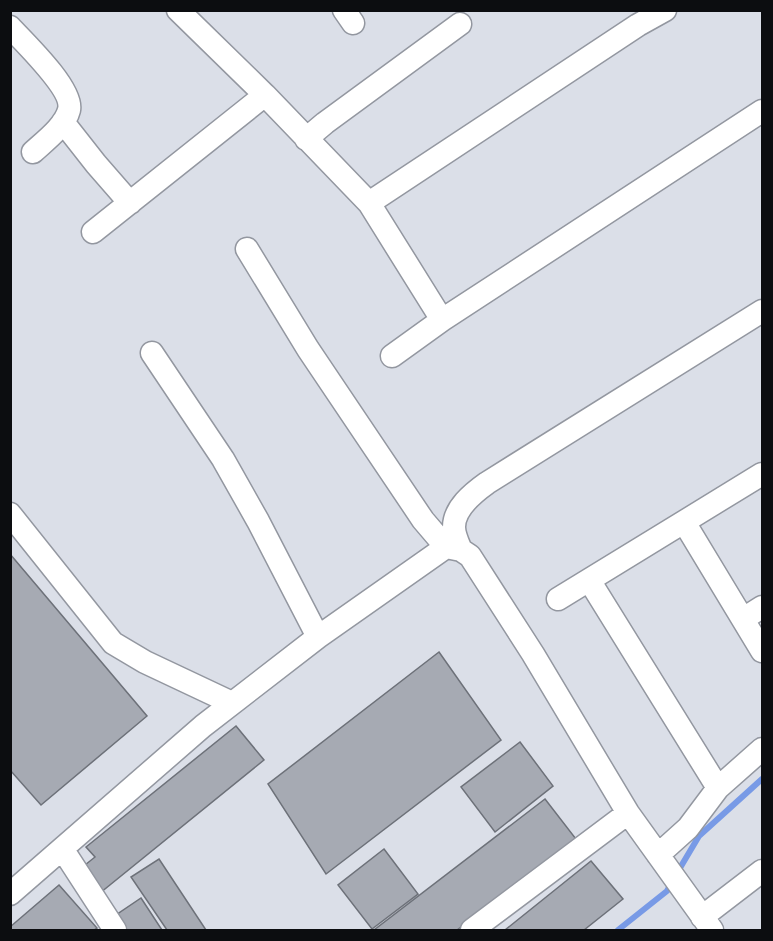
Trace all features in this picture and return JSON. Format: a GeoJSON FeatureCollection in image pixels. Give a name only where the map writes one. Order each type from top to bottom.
{"type":"FeatureCollection","features":[{"type":"Feature","properties":{"kind":"street"},"geometry":{"type":"LineString","coordinates":[[178,10],[266,95],[369,203],[442,320]]}},
{"type":"Feature","properties":{"kind":"street"},"geometry":{"type":"LineString","coordinates":[[369,203],[638,25],[665,10]]}},
{"type":"Feature","properties":{"kind":"street"},"geometry":{"type":"LineString","coordinates":[[306,139],[460,24]]}},
{"type":"Feature","properties":{"kind":"street"},"geometry":{"type":"LineString","coordinates":[[10,27],[66,91],[70,99],[69,110],[63,122],[33,152]]}},
{"type":"Feature","properties":{"kind":"street"},"geometry":{"type":"LineString","coordinates":[[93,232],[266,95]]}},
{"type":"Feature","properties":{"kind":"street"},"geometry":{"type":"LineString","coordinates":[[392,356],[442,320],[762,111]]}},
{"type":"Feature","properties":{"kind":"street"},"geometry":{"type":"LineString","coordinates":[[63,122],[130,203]]}},
{"type":"Feature","properties":{"kind":"street"},"geometry":{"type":"LineString","coordinates":[[247,249],[308,349],[423,520],[453,549],[470,556],[533,654],[628,813],[707,924],[762,871]]}},
{"type":"Feature","properties":{"kind":"street"},"geometry":{"type":"LineString","coordinates":[[453,549],[455,520],[458,512],[472,494],[762,311]]}},
{"type":"Feature","properties":{"kind":"street"},"geometry":{"type":"LineString","coordinates":[[152,353],[223,459],[258,520],[318,637]]}},
{"type":"Feature","properties":{"kind":"street"},"geometry":{"type":"LineString","coordinates":[[558,599],[762,474]]}},
{"type":"Feature","properties":{"kind":"street"},"geometry":{"type":"LineString","coordinates":[[10,514],[113,643],[145,662],[232,703]]}},
{"type":"Feature","properties":{"kind":"street"},"geometry":{"type":"LineString","coordinates":[[684,522],[762,651]]}},
{"type":"Feature","properties":{"kind":"street"},"geometry":{"type":"LineString","coordinates":[[10,894],[232,703],[318,637],[453,549]]}},
{"type":"Feature","properties":{"kind":"street"},"geometry":{"type":"LineString","coordinates":[[589,580],[718,788]]}},
{"type":"Feature","properties":{"kind":"street"},"geometry":{"type":"LineString","coordinates":[[743,619],[762,607]]}},
{"type":"Feature","properties":{"kind":"street"},"geometry":{"type":"LineString","coordinates":[[661,859],[718,788],[762,749]]}},
{"type":"Feature","properties":{"kind":"street"},"geometry":{"type":"LineString","coordinates":[[472,930],[628,813]]}},
{"type":"Feature","properties":{"kind":"street"},"geometry":{"type":"LineString","coordinates":[[63,850],[115,930]]}},
{"type":"Feature","properties":{"kind":"building"},"geometry":{"type":"Polygon","coordinates":[[[10,554],[147,716],[41,805],[10,770],[10,554]]]}},
{"type":"Feature","properties":{"kind":"building"},"geometry":{"type":"Polygon","coordinates":[[[439,652],[501,740],[326,874],[268,784],[439,652]]]}},
{"type":"Feature","properties":{"kind":"building"},"geometry":{"type":"Polygon","coordinates":[[[236,726],[264,760],[100,893],[80,869],[95,857],[86,847],[236,726]]]}},
{"type":"Feature","properties":{"kind":"building"},"geometry":{"type":"Polygon","coordinates":[[[520,742],[553,786],[495,832],[461,787],[520,742]]]}},
{"type":"Feature","properties":{"kind":"building"},"geometry":{"type":"Polygon","coordinates":[[[545,799],[576,839],[457,930],[374,930],[545,799]]]}},
{"type":"Feature","properties":{"kind":"building"},"geometry":{"type":"Polygon","coordinates":[[[384,849],[418,894],[372,929],[338,885],[384,849]]]}},
{"type":"Feature","properties":{"kind":"building"},"geometry":{"type":"Polygon","coordinates":[[[159,859],[206,930],[167,930],[131,877],[159,859]]]}},
{"type":"Feature","properties":{"kind":"building"},"geometry":{"type":"Polygon","coordinates":[[[591,861],[623,899],[584,930],[505,930],[591,861]]]}},
{"type":"Feature","properties":{"kind":"building"},"geometry":{"type":"Polygon","coordinates":[[[59,885],[97,928],[94,930],[10,930],[10,927],[59,885]]]}},
{"type":"Feature","properties":{"kind":"building"},"geometry":{"type":"Polygon","coordinates":[[[141,898],[162,930],[122,930],[113,917],[141,898]]]}},
{"type":"Feature","properties":{"kind":"waterway"},"geometry":{"type":"LineString","coordinates":[[677,873],[699,836],[762,779]]}},
{"type":"Feature","properties":{"kind":"waterway"},"geometry":{"type":"LineString","coordinates":[[618,930],[667,891],[672,882]]}}]}
